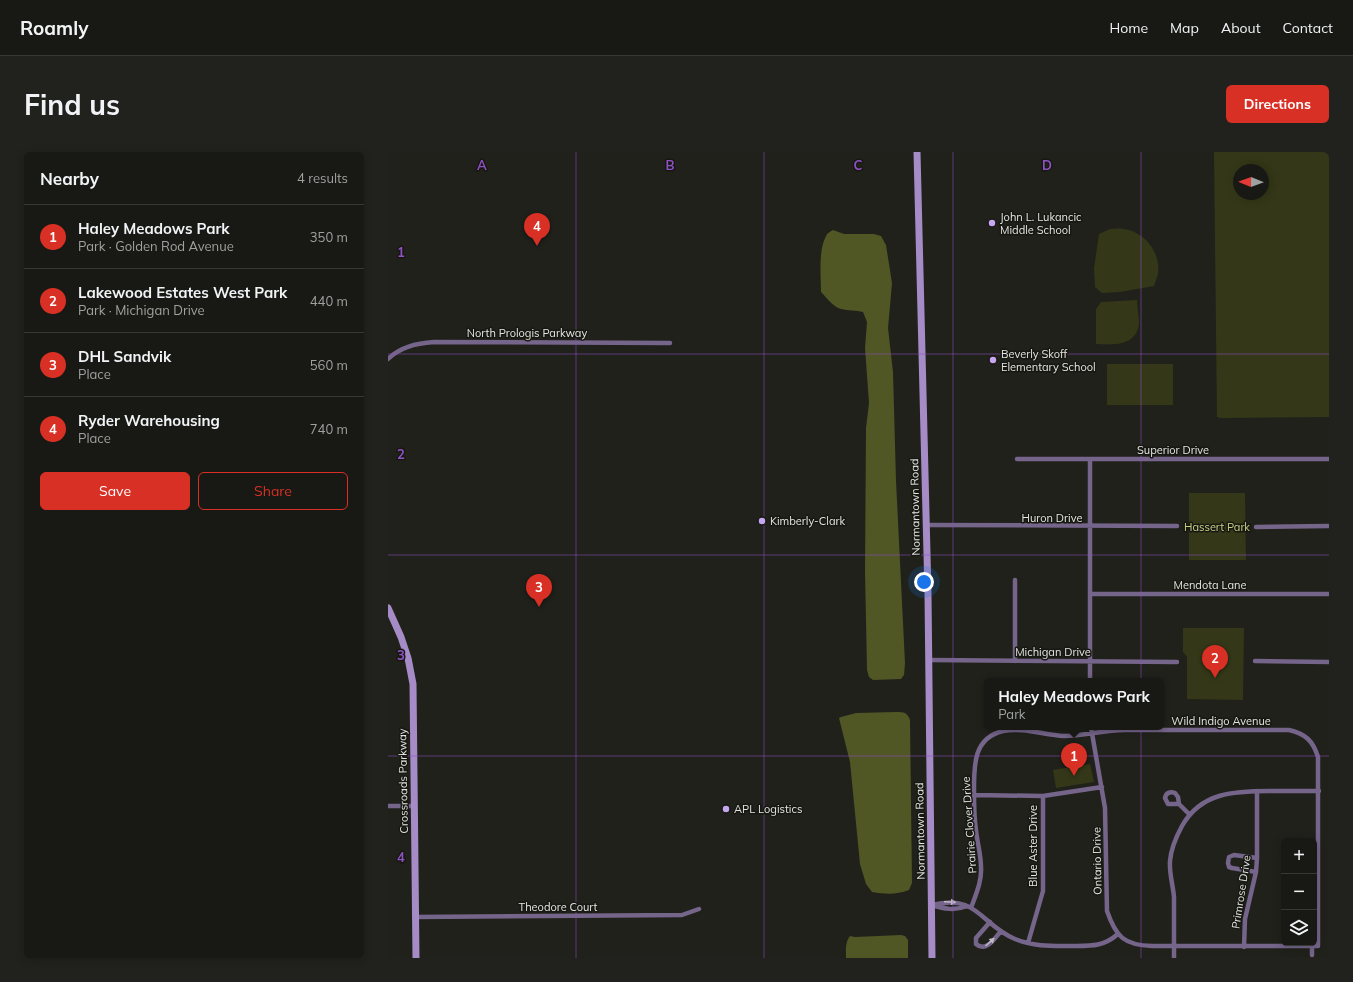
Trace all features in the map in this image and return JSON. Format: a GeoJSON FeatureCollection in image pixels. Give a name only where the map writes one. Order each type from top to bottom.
{"type":"FeatureCollection","features":[{"type":"Feature","properties":{"kind":"street","name":"Normantown Road"},"geometry":{"type":"LineString","coordinates":[[917,152],[929,660],[932,958]]}},
{"type":"Feature","properties":{"kind":"street","name":"North Prologis Parkway"},"geometry":{"type":"LineString","coordinates":[[388,359],[405,348],[420,343],[434,342],[670,342]]}},
{"type":"Feature","properties":{"kind":"street","name":"Superior Drive"},"geometry":{"type":"LineString","coordinates":[[1017,459],[1329,459]]}},
{"type":"Feature","properties":{"kind":"street"},"geometry":{"type":"LineString","coordinates":[[1090,459],[1090,678]]}},
{"type":"Feature","properties":{"kind":"street","name":"Huron Drive"},"geometry":{"type":"LineString","coordinates":[[926,526],[1177,526]]}},
{"type":"Feature","properties":{"kind":"street"},"geometry":{"type":"LineString","coordinates":[[1256,527],[1329,526]]}},
{"type":"Feature","properties":{"kind":"street"},"geometry":{"type":"LineString","coordinates":[[1015,661],[1016,580]]}},
{"type":"Feature","properties":{"kind":"street","name":"Mendota Lane"},"geometry":{"type":"LineString","coordinates":[[1090,594],[1329,594]]}},
{"type":"Feature","properties":{"kind":"street","name":"Crossroads Parkway"},"geometry":{"type":"LineString","coordinates":[[388,608],[401,636],[408,658],[413,684],[416,958]]}},
{"type":"Feature","properties":{"kind":"street","name":"Michigan Drive"},"geometry":{"type":"LineString","coordinates":[[929,660],[1177,662]]}},
{"type":"Feature","properties":{"kind":"street"},"geometry":{"type":"LineString","coordinates":[[1255,661],[1329,662]]}},
{"type":"Feature","properties":{"kind":"street","name":"Wild Indigo Avenue"},"geometry":{"type":"LineString","coordinates":[[985,741],[996,733],[1016,730],[1063,736],[1120,730],[1289,730],[1299,732],[1309,739],[1315,748],[1318,757],[1317,946]]}},
{"type":"Feature","properties":{"kind":"street","name":"Ontario Drive"},"geometry":{"type":"LineString","coordinates":[[1091,730],[1102,787],[1105,813],[1107,910],[1118,934]]}},
{"type":"Feature","properties":{"kind":"street","name":"Prairie Clover Drive"},"geometry":{"type":"LineString","coordinates":[[969,907],[980,886],[981,876],[976,830],[974,767],[976,756],[985,741]]}},
{"type":"Feature","properties":{"kind":"street"},"geometry":{"type":"LineString","coordinates":[[974,795],[1043,796],[1102,787]]}},
{"type":"Feature","properties":{"kind":"street"},"geometry":{"type":"LineString","coordinates":[[1174,958],[1174,897],[1170,859],[1173,845],[1178,833],[1190,815],[1200,806],[1213,798],[1240,791],[1319,792]]}},
{"type":"Feature","properties":{"kind":"street","name":"Primrose Drive"},"geometry":{"type":"LineString","coordinates":[[1244,947],[1245,919],[1256,872],[1257,791]]}},
{"type":"Feature","properties":{"kind":"street","name":"Blue Aster Drive"},"geometry":{"type":"LineString","coordinates":[[1028,943],[1043,891],[1043,796]]}},
{"type":"Feature","properties":{"kind":"street"},"geometry":{"type":"LineString","coordinates":[[1179,804],[1190,815]]}},
{"type":"Feature","properties":{"kind":"street"},"geometry":{"type":"LineString","coordinates":[[388,806],[414,806]]}},
{"type":"Feature","properties":{"kind":"street"},"geometry":{"type":"LineString","coordinates":[[1256,872],[1232,868],[1229,867],[1228,863],[1229,857],[1234,855],[1257,858]]}},
{"type":"Feature","properties":{"kind":"street"},"geometry":{"type":"LineString","coordinates":[[932,904],[943,902],[961,902],[1014,939],[1042,946],[1102,945],[1111,941],[1118,934],[1130,943],[1142,946],[1312,946],[1312,956]]}},
{"type":"Feature","properties":{"kind":"street","name":"Theodore Court"},"geometry":{"type":"LineString","coordinates":[[416,917],[682,915],[699,909]]}},
{"type":"Feature","properties":{"kind":"street"},"geometry":{"type":"LineString","coordinates":[[990,922],[976,938],[976,944],[982,947],[988,946],[1001,931]]}},
{"type":"Feature","properties":{"kind":"green space"},"geometry":{"type":"Polygon","coordinates":[[[1214,152],[1329,152],[1329,417],[1217,417],[1214,152]]]}},
{"type":"Feature","properties":{"kind":"green space"},"geometry":{"type":"Polygon","coordinates":[[[1110,229],[1131,231],[1144,238],[1150,244],[1157,258],[1158,266],[1158,274],[1154,286],[1120,292],[1102,293],[1095,287],[1094,268],[1099,234],[1110,229]]]}},
{"type":"Feature","properties":{"kind":"green space"},"geometry":{"type":"Polygon","coordinates":[[[1137,300],[1139,323],[1134,336],[1129,340],[1117,344],[1096,344],[1096,309],[1101,302],[1137,300]]]}},
{"type":"Feature","properties":{"kind":"green space"},"geometry":{"type":"Polygon","coordinates":[[[1107,364],[1173,364],[1173,405],[1107,405],[1107,364]]]}},
{"type":"Feature","properties":{"kind":"green space","name":"Hassert Park"},"geometry":{"type":"Polygon","coordinates":[[[1189,493],[1245,493],[1246,560],[1189,560],[1189,493]]]}},
{"type":"Feature","properties":{"kind":"green space"},"geometry":{"type":"Polygon","coordinates":[[[1183,628],[1244,628],[1243,700],[1187,699],[1187,657],[1183,652],[1183,628]]]}},
{"type":"Feature","properties":{"kind":"green space"},"geometry":{"type":"Polygon","coordinates":[[[1090,764],[1094,782],[1056,788],[1053,770],[1090,764]]]}},
{"type":"Feature","properties":{"kind":"shaded area"},"geometry":{"type":"Polygon","coordinates":[[[833,230],[844,234],[874,234],[881,236],[886,245],[892,283],[888,328],[893,372],[896,481],[905,663],[904,675],[901,679],[873,680],[869,677],[867,670],[865,572],[866,428],[869,403],[865,348],[867,322],[863,312],[838,308],[821,292],[820,264],[823,242],[826,235],[833,230]]]}},
{"type":"Feature","properties":{"kind":"shaded area"},"geometry":{"type":"Polygon","coordinates":[[[901,712],[908,715],[910,720],[912,883],[909,890],[900,893],[886,894],[872,892],[866,884],[860,864],[850,762],[839,718],[856,713],[901,712]]]}},
{"type":"Feature","properties":{"kind":"shaded area"},"geometry":{"type":"Polygon","coordinates":[[[850,936],[905,936],[908,940],[908,958],[846,958],[848,938],[850,936]]]}},
{"type":"Feature","properties":{"kind":"place","name":"John L. Lukancic Middle School"},"geometry":{"type":"Point","coordinates":[992,223]}},
{"type":"Feature","properties":{"kind":"place","name":"Ryder Warehousing"},"geometry":{"type":"Point","coordinates":[537,246]}},
{"type":"Feature","properties":{"kind":"place","name":"Beverly Skoff Elementary School"},"geometry":{"type":"Point","coordinates":[993,360]}},
{"type":"Feature","properties":{"kind":"place","name":"Kimberly-Clark"},"geometry":{"type":"Point","coordinates":[762,521]}},
{"type":"Feature","properties":{"kind":"place","name":"DHL Sandvik"},"geometry":{"type":"Point","coordinates":[539,607]}},
{"type":"Feature","properties":{"kind":"place","name":"Lakewood Estates West Park"},"geometry":{"type":"Point","coordinates":[1215,678]}},
{"type":"Feature","properties":{"kind":"place","name":"Haley Meadows Park"},"geometry":{"type":"Point","coordinates":[1074,776]}},
{"type":"Feature","properties":{"kind":"place","name":"APL Logistics"},"geometry":{"type":"Point","coordinates":[726,809]}}]}
